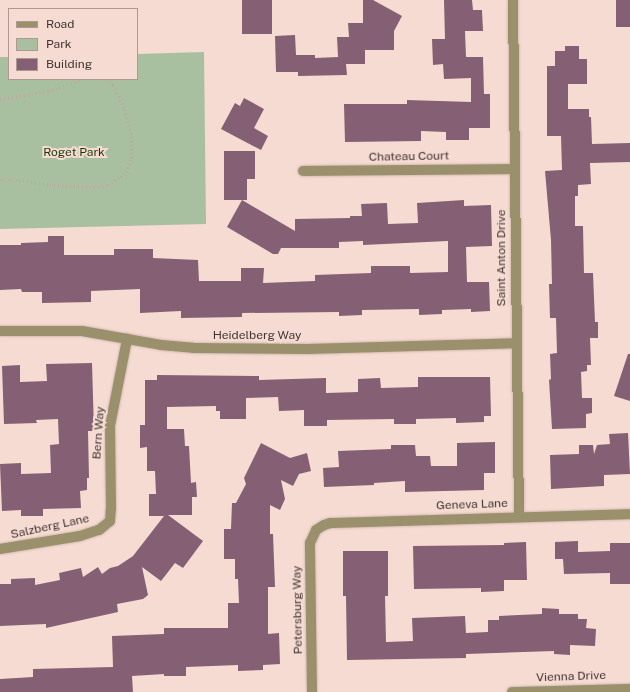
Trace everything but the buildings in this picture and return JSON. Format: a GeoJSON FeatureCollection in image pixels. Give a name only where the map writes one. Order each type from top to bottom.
{"type":"FeatureCollection","features":[{"type":"Feature","properties":{"kind":"street","name":"Saint Anton Drive"},"geometry":{"type":"LineString","coordinates":[[513,0],[519,517]]}},
{"type":"Feature","properties":{"kind":"street","name":"Chateau Court"},"geometry":{"type":"LineString","coordinates":[[303,171],[515,169]]}},
{"type":"Feature","properties":{"kind":"street","name":"Heidelberg Way"},"geometry":{"type":"LineString","coordinates":[[0,331],[82,331],[161,345],[208,348],[307,349],[516,343]]}},
{"type":"Feature","properties":{"kind":"street","name":"Bern Way"},"geometry":{"type":"LineString","coordinates":[[105,527],[110,522],[111,508],[110,426],[127,339]]}},
{"type":"Feature","properties":{"kind":"street","name":"Geneva Lane"},"geometry":{"type":"LineString","coordinates":[[316,530],[330,523],[630,514]]}},
{"type":"Feature","properties":{"kind":"street","name":"Salzberg Lane"},"geometry":{"type":"LineString","coordinates":[[0,549],[23,547],[80,536],[105,527]]}},
{"type":"Feature","properties":{"kind":"street","name":"Petersburg Way"},"geometry":{"type":"LineString","coordinates":[[312,692],[310,543],[316,530]]}},
{"type":"Feature","properties":{"kind":"street","name":"Vienna Drive"},"geometry":{"type":"LineString","coordinates":[[512,692],[630,689]]}},
{"type":"Feature","properties":{"kind":"path"},"geometry":{"type":"LineString","coordinates":[[0,99],[48,91],[79,80]]}},
{"type":"Feature","properties":{"kind":"path"},"geometry":{"type":"LineString","coordinates":[[0,180],[19,180],[56,185],[90,187],[108,184],[121,177],[126,172],[131,158],[131,134],[124,108],[112,85],[107,80]]}},
{"type":"Feature","properties":{"kind":"green space","name":"Roget Park"},"geometry":{"type":"Polygon","coordinates":[[[204,52],[206,224],[0,229],[0,57],[8,57],[8,80],[138,80],[138,54],[204,52]]]}}]}
